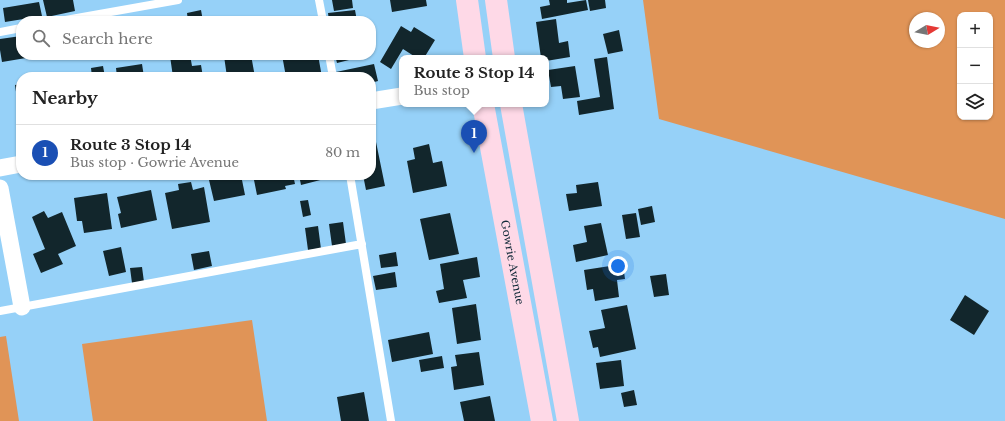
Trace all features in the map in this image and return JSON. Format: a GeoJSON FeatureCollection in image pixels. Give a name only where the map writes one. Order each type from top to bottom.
{"type":"FeatureCollection","features":[{"type":"Feature","properties":{"kind":"street"},"geometry":{"type":"LineString","coordinates":[[466,0],[475,55]]}},
{"type":"Feature","properties":{"kind":"street"},"geometry":{"type":"LineString","coordinates":[[496,0],[504,55]]}},
{"type":"Feature","properties":{"kind":"street"},"geometry":{"type":"LineString","coordinates":[[376,100],[399,96]]}},
{"type":"Feature","properties":{"kind":"street","name":"Gowrie Avenue"},"geometry":{"type":"LineString","coordinates":[[484,107],[542,421]]}},
{"type":"Feature","properties":{"kind":"street"},"geometry":{"type":"LineString","coordinates":[[513,107],[568,421]]}},
{"type":"Feature","properties":{"kind":"street"},"geometry":{"type":"LineString","coordinates":[[0,168],[16,165]]}},
{"type":"Feature","properties":{"kind":"street"},"geometry":{"type":"LineString","coordinates":[[0,188],[22,307]]}},
{"type":"Feature","properties":{"kind":"lane"},"geometry":{"type":"LineString","coordinates":[[88,16],[178,0]]}},
{"type":"Feature","properties":{"kind":"lane"},"geometry":{"type":"LineString","coordinates":[[319,0],[322,16]]}},
{"type":"Feature","properties":{"kind":"lane"},"geometry":{"type":"LineString","coordinates":[[0,32],[16,29]]}},
{"type":"Feature","properties":{"kind":"lane"},"geometry":{"type":"LineString","coordinates":[[330,60],[332,72]]}},
{"type":"Feature","properties":{"kind":"lane"},"geometry":{"type":"LineString","coordinates":[[351,180],[391,421]]}},
{"type":"Feature","properties":{"kind":"lane"},"geometry":{"type":"LineString","coordinates":[[0,311],[362,244]]}},
{"type":"Feature","properties":{"kind":"shaded area"},"geometry":{"type":"Polygon","coordinates":[[[643,0],[1005,0],[1005,219],[659,119],[643,0]]]}},
{"type":"Feature","properties":{"kind":"shaded area"},"geometry":{"type":"Polygon","coordinates":[[[252,320],[267,421],[93,421],[82,344],[252,320]]]}},
{"type":"Feature","properties":{"kind":"shaded area"},"geometry":{"type":"Polygon","coordinates":[[[6,336],[19,421],[0,421],[0,337],[6,336]]]}},
{"type":"Feature","properties":{"kind":"building"},"geometry":{"type":"Polygon","coordinates":[[[43,0],[73,0],[75,11],[47,16],[43,0]]]}},
{"type":"Feature","properties":{"kind":"building"},"geometry":{"type":"Polygon","coordinates":[[[332,0],[352,0],[353,8],[334,11],[332,0]]]}},
{"type":"Feature","properties":{"kind":"building"},"geometry":{"type":"Polygon","coordinates":[[[390,0],[426,0],[427,6],[392,12],[390,0]]]}},
{"type":"Feature","properties":{"kind":"building"},"geometry":{"type":"Polygon","coordinates":[[[549,0],[567,0],[567,3],[586,0],[588,10],[542,19],[540,7],[550,5],[549,0]]]}},
{"type":"Feature","properties":{"kind":"building"},"geometry":{"type":"Polygon","coordinates":[[[588,0],[605,0],[606,8],[590,11],[588,0]]]}},
{"type":"Feature","properties":{"kind":"building"},"geometry":{"type":"Polygon","coordinates":[[[39,2],[42,16],[16,16],[16,20],[5,22],[3,8],[39,2]]]}},
{"type":"Feature","properties":{"kind":"building"},"geometry":{"type":"Polygon","coordinates":[[[201,10],[202,16],[187,16],[187,13],[201,10]]]}},
{"type":"Feature","properties":{"kind":"building"},"geometry":{"type":"Polygon","coordinates":[[[355,10],[356,16],[328,16],[328,13],[355,10]]]}},
{"type":"Feature","properties":{"kind":"building"},"geometry":{"type":"Polygon","coordinates":[[[556,19],[559,43],[568,41],[570,57],[549,60],[549,55],[541,55],[536,22],[556,19]]]}},
{"type":"Feature","properties":{"kind":"building"},"geometry":{"type":"Polygon","coordinates":[[[401,26],[411,32],[414,27],[435,40],[426,55],[412,55],[403,49],[391,69],[380,62],[401,26]]]}},
{"type":"Feature","properties":{"kind":"building"},"geometry":{"type":"Polygon","coordinates":[[[619,30],[623,51],[608,54],[603,34],[619,30]]]}},
{"type":"Feature","properties":{"kind":"building"},"geometry":{"type":"Polygon","coordinates":[[[16,37],[16,60],[2,62],[0,39],[16,37]]]}},
{"type":"Feature","properties":{"kind":"building"},"geometry":{"type":"Polygon","coordinates":[[[607,57],[614,109],[579,115],[577,101],[600,97],[594,59],[607,57]]]}},
{"type":"Feature","properties":{"kind":"building"},"geometry":{"type":"Polygon","coordinates":[[[171,60],[191,60],[192,66],[201,65],[202,72],[172,72],[171,60]]]}},
{"type":"Feature","properties":{"kind":"building"},"geometry":{"type":"Polygon","coordinates":[[[225,60],[252,60],[254,72],[226,72],[225,60]]]}},
{"type":"Feature","properties":{"kind":"building"},"geometry":{"type":"Polygon","coordinates":[[[283,60],[319,60],[321,72],[285,72],[283,60]]]}},
{"type":"Feature","properties":{"kind":"building"},"geometry":{"type":"Polygon","coordinates":[[[336,60],[349,60],[337,63],[336,60]]]}},
{"type":"Feature","properties":{"kind":"building"},"geometry":{"type":"Polygon","coordinates":[[[142,64],[143,72],[116,72],[116,68],[142,64]]]}},
{"type":"Feature","properties":{"kind":"building"},"geometry":{"type":"Polygon","coordinates":[[[374,64],[376,72],[336,72],[374,64]]]}},
{"type":"Feature","properties":{"kind":"building"},"geometry":{"type":"Polygon","coordinates":[[[103,66],[104,72],[91,72],[91,68],[103,66]]]}},
{"type":"Feature","properties":{"kind":"building"},"geometry":{"type":"Polygon","coordinates":[[[575,66],[580,97],[563,99],[561,86],[551,87],[549,70],[575,66]]]}},
{"type":"Feature","properties":{"kind":"building"},"geometry":{"type":"Polygon","coordinates":[[[376,142],[385,186],[366,190],[364,180],[376,180],[376,142]]]}},
{"type":"Feature","properties":{"kind":"building"},"geometry":{"type":"Polygon","coordinates":[[[429,144],[433,163],[442,161],[447,186],[413,193],[407,161],[415,159],[413,148],[429,144]]]}},
{"type":"Feature","properties":{"kind":"building"},"geometry":{"type":"Polygon","coordinates":[[[209,180],[242,180],[245,195],[214,201],[209,180]]]}},
{"type":"Feature","properties":{"kind":"building"},"geometry":{"type":"Polygon","coordinates":[[[254,180],[294,180],[295,184],[285,186],[286,189],[257,195],[254,180]]]}},
{"type":"Feature","properties":{"kind":"building"},"geometry":{"type":"Polygon","coordinates":[[[300,180],[320,180],[301,185],[300,180]]]}},
{"type":"Feature","properties":{"kind":"building"},"geometry":{"type":"Polygon","coordinates":[[[191,182],[193,190],[204,187],[210,222],[172,229],[165,193],[179,190],[178,184],[191,182]]]}},
{"type":"Feature","properties":{"kind":"building"},"geometry":{"type":"Polygon","coordinates":[[[598,182],[602,206],[569,211],[566,194],[577,193],[576,185],[598,182]]]}},
{"type":"Feature","properties":{"kind":"building"},"geometry":{"type":"Polygon","coordinates":[[[151,190],[157,220],[121,228],[118,214],[121,213],[117,197],[151,190]]]}},
{"type":"Feature","properties":{"kind":"building"},"geometry":{"type":"Polygon","coordinates":[[[107,193],[112,229],[84,233],[82,221],[77,221],[74,198],[107,193]]]}},
{"type":"Feature","properties":{"kind":"building"},"geometry":{"type":"Polygon","coordinates":[[[308,200],[311,215],[303,217],[300,201],[308,200]]]}},
{"type":"Feature","properties":{"kind":"building"},"geometry":{"type":"Polygon","coordinates":[[[652,206],[655,222],[641,225],[638,209],[652,206]]]}},
{"type":"Feature","properties":{"kind":"building"},"geometry":{"type":"Polygon","coordinates":[[[44,211],[48,218],[62,212],[76,246],[58,254],[63,264],[41,273],[33,254],[45,249],[32,217],[44,211]]]}},
{"type":"Feature","properties":{"kind":"building"},"geometry":{"type":"Polygon","coordinates":[[[450,213],[459,254],[429,260],[420,219],[450,213]]]}},
{"type":"Feature","properties":{"kind":"building"},"geometry":{"type":"Polygon","coordinates":[[[636,213],[640,237],[626,239],[622,215],[636,213]]]}},
{"type":"Feature","properties":{"kind":"building"},"geometry":{"type":"Polygon","coordinates":[[[343,222],[346,244],[332,246],[329,224],[343,222]]]}},
{"type":"Feature","properties":{"kind":"building"},"geometry":{"type":"Polygon","coordinates":[[[601,223],[608,255],[576,262],[573,245],[587,242],[584,226],[601,223]]]}},
{"type":"Feature","properties":{"kind":"building"},"geometry":{"type":"Polygon","coordinates":[[[318,226],[321,249],[308,250],[305,228],[318,226]]]}},
{"type":"Feature","properties":{"kind":"building"},"geometry":{"type":"Polygon","coordinates":[[[121,247],[126,272],[109,276],[103,251],[121,247]]]}},
{"type":"Feature","properties":{"kind":"building"},"geometry":{"type":"Polygon","coordinates":[[[209,251],[212,266],[194,270],[191,254],[209,251]]]}},
{"type":"Feature","properties":{"kind":"building"},"geometry":{"type":"Polygon","coordinates":[[[396,252],[398,266],[381,268],[379,255],[396,252]]]}},
{"type":"Feature","properties":{"kind":"building"},"geometry":{"type":"Polygon","coordinates":[[[477,257],[480,277],[463,280],[467,298],[439,303],[436,291],[444,289],[440,264],[477,257]]]}},
{"type":"Feature","properties":{"kind":"building"},"geometry":{"type":"Polygon","coordinates":[[[623,264],[625,279],[617,280],[619,297],[595,301],[593,289],[587,290],[584,270],[623,264]]]}},
{"type":"Feature","properties":{"kind":"building"},"geometry":{"type":"Polygon","coordinates":[[[142,267],[144,282],[132,283],[130,268],[142,267]]]}},
{"type":"Feature","properties":{"kind":"building"},"geometry":{"type":"Polygon","coordinates":[[[395,272],[397,287],[376,290],[373,276],[395,272]]]}},
{"type":"Feature","properties":{"kind":"building"},"geometry":{"type":"Polygon","coordinates":[[[666,274],[669,295],[654,297],[650,276],[666,274]]]}},
{"type":"Feature","properties":{"kind":"building"},"geometry":{"type":"Polygon","coordinates":[[[965,295],[989,311],[974,335],[950,320],[965,295]]]}},
{"type":"Feature","properties":{"kind":"building"},"geometry":{"type":"Polygon","coordinates":[[[476,304],[481,340],[457,344],[452,308],[476,304]]]}},
{"type":"Feature","properties":{"kind":"building"},"geometry":{"type":"Polygon","coordinates":[[[627,305],[636,349],[600,357],[598,347],[593,348],[589,331],[605,328],[601,310],[627,305]]]}},
{"type":"Feature","properties":{"kind":"building"},"geometry":{"type":"Polygon","coordinates":[[[429,332],[433,354],[392,362],[388,340],[429,332]]]}},
{"type":"Feature","properties":{"kind":"building"},"geometry":{"type":"Polygon","coordinates":[[[479,352],[484,385],[454,390],[451,367],[457,366],[455,355],[479,352]]]}},
{"type":"Feature","properties":{"kind":"building"},"geometry":{"type":"Polygon","coordinates":[[[442,356],[444,368],[421,372],[419,360],[442,356]]]}},
{"type":"Feature","properties":{"kind":"building"},"geometry":{"type":"Polygon","coordinates":[[[621,360],[624,386],[600,389],[596,363],[621,360]]]}},
{"type":"Feature","properties":{"kind":"building"},"geometry":{"type":"Polygon","coordinates":[[[634,390],[637,405],[624,407],[621,393],[634,390]]]}},
{"type":"Feature","properties":{"kind":"building"},"geometry":{"type":"Polygon","coordinates":[[[364,392],[369,421],[341,421],[337,397],[364,392]]]}},
{"type":"Feature","properties":{"kind":"building"},"geometry":{"type":"Polygon","coordinates":[[[490,396],[495,421],[464,421],[460,402],[490,396]]]}},
{"type":"Feature","properties":{"kind":"place","name":"Route 3 Stop 14"},"geometry":{"type":"Point","coordinates":[474,153]}}]}
